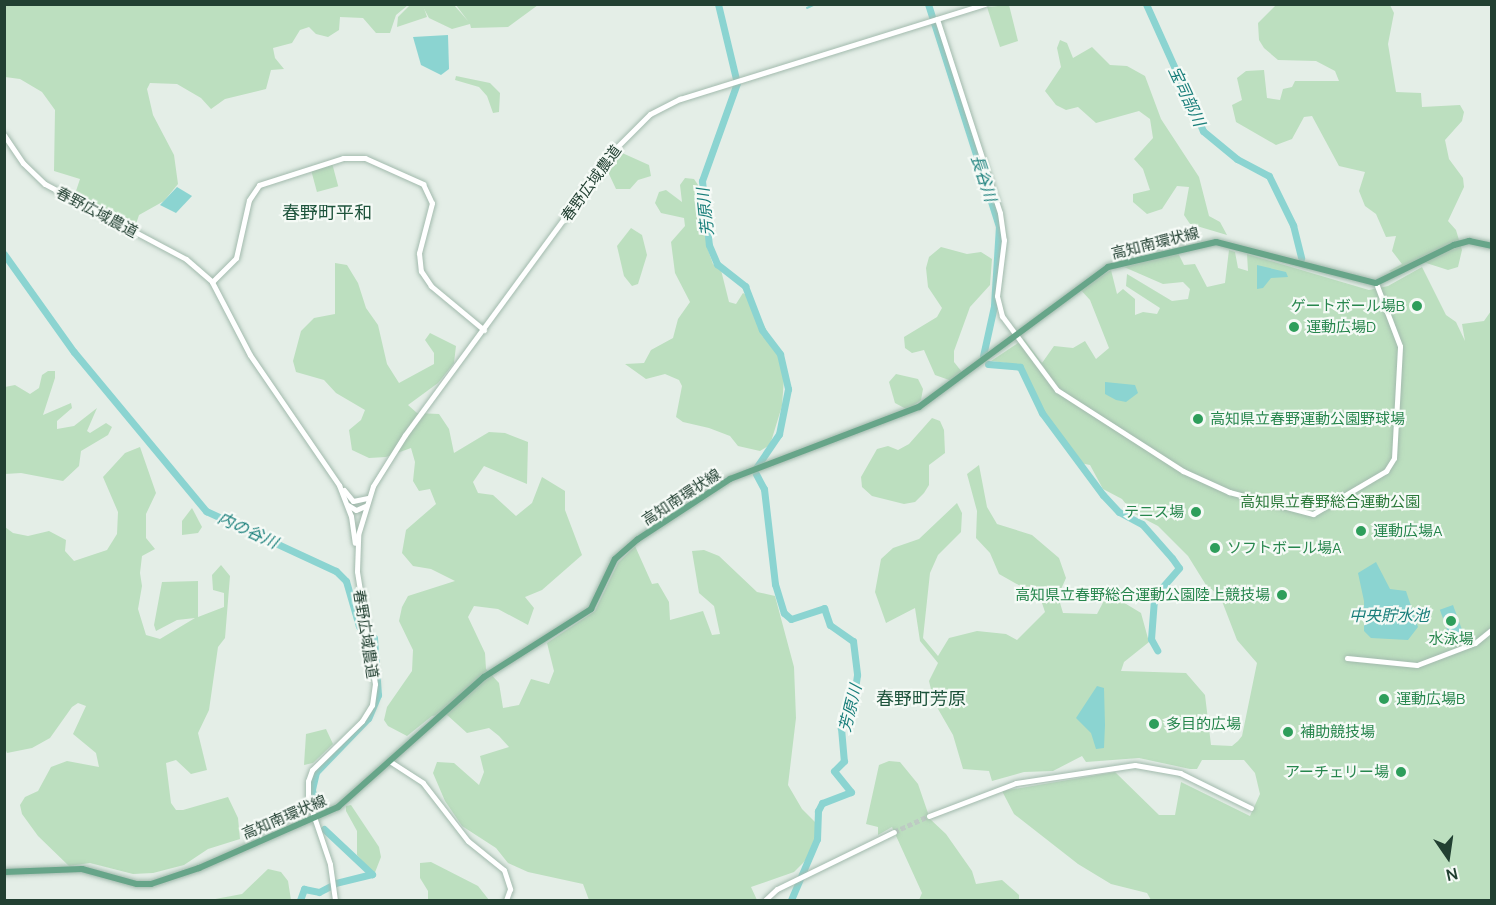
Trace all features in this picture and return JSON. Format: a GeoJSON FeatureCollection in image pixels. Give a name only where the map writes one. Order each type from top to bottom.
{"type":"FeatureCollection","features":[{"type":"Feature","properties":{"kind":"main road"},"geometry":{"type":"LineString","coordinates":[[1376,284],[1454,245],[1469,241],[1491,246]]}},
{"type":"Feature","properties":{"kind":"main road","name":"高知南環状線"},"geometry":{"type":"LineString","coordinates":[[4,872],[82,869],[137,884],[151,884],[199,868],[349,800],[498,666],[591,609],[615,559],[638,539],[730,479],[919,407],[1099,271],[1204,243],[1226,243],[1376,284]]}},
{"type":"Feature","properties":{"kind":"street","name":"春野広域農道"},"geometry":{"type":"LineString","coordinates":[[356,554],[367,498],[385,464],[637,124],[666,104],[985,4]]}},
{"type":"Feature","properties":{"kind":"street"},"geometry":{"type":"LineString","coordinates":[[938,19],[1000,213],[1004,240],[997,302],[1015,336],[1058,390],[1183,471],[1229,492],[1312,514],[1369,484],[1386,471],[1394,458],[1400,346],[1376,284]]}},
{"type":"Feature","properties":{"kind":"street","name":"春野広域農道"},"geometry":{"type":"LineString","coordinates":[[4,135],[23,164],[45,184],[186,259],[212,282],[250,355],[339,484],[347,504],[356,554],[374,695],[362,721],[312,770],[307,789],[314,817],[328,855],[334,900]]}},
{"type":"Feature","properties":{"kind":"street"},"geometry":{"type":"LineString","coordinates":[[212,282],[236,258],[249,200],[259,185],[343,158],[365,158],[423,184],[432,203],[419,254],[421,271],[431,286],[484,330]]}},
{"type":"Feature","properties":{"kind":"street"},"geometry":{"type":"LineString","coordinates":[[339,484],[352,501],[367,498]]}},
{"type":"Feature","properties":{"kind":"street"},"geometry":{"type":"LineString","coordinates":[[347,504],[356,510],[365,506]]}},
{"type":"Feature","properties":{"kind":"street"},"geometry":{"type":"LineString","coordinates":[[1347,658],[1417,665],[1484,639],[1491,629]]}},
{"type":"Feature","properties":{"kind":"street"},"geometry":{"type":"LineString","coordinates":[[391,762],[423,783],[468,841],[504,870],[510,889],[506,900]]}},
{"type":"Feature","properties":{"kind":"street"},"geometry":{"type":"LineString","coordinates":[[929,816],[1006,786],[1135,765],[1180,773],[1251,808]]}},
{"type":"Feature","properties":{"kind":"street"},"geometry":{"type":"LineString","coordinates":[[765,900],[793,882],[894,832]]}},
{"type":"Feature","properties":{"kind":"green space"},"geometry":{"type":"Polygon","coordinates":[[[4,5],[408,5],[396,15],[390,33],[376,33],[363,18],[340,17],[339,30],[328,37],[316,34],[309,27],[300,30],[292,43],[273,48],[275,58],[284,69],[271,70],[266,89],[225,99],[211,109],[201,98],[177,84],[150,83],[147,89],[153,115],[174,155],[178,184],[164,201],[139,215],[135,227],[74,197],[80,179],[54,171],[55,110],[42,92],[20,79],[5,77],[4,5]]]}},
{"type":"Feature","properties":{"kind":"green space"},"geometry":{"type":"Polygon","coordinates":[[[410,5],[423,5],[427,17],[397,27],[398,17],[410,5]]]}},
{"type":"Feature","properties":{"kind":"green space"},"geometry":{"type":"Polygon","coordinates":[[[422,5],[454,5],[468,21],[456,5],[538,5],[508,27],[471,28],[470,24],[452,29],[429,18],[422,5]]]}},
{"type":"Feature","properties":{"kind":"green space"},"geometry":{"type":"Polygon","coordinates":[[[1009,5],[1018,41],[1000,47],[987,7],[1009,5]]]}},
{"type":"Feature","properties":{"kind":"green space"},"geometry":{"type":"Polygon","coordinates":[[[1276,5],[1390,5],[1394,13],[1388,44],[1396,92],[1421,93],[1422,107],[1460,105],[1464,112],[1462,121],[1445,140],[1449,159],[1463,178],[1464,187],[1448,221],[1456,230],[1462,250],[1458,267],[1448,270],[1417,260],[1394,273],[1389,271],[1402,264],[1392,251],[1396,236],[1386,237],[1376,214],[1365,206],[1359,191],[1365,172],[1339,166],[1312,116],[1304,117],[1292,139],[1276,145],[1236,122],[1232,105],[1242,100],[1237,78],[1246,71],[1264,70],[1267,98],[1280,100],[1283,89],[1292,87],[1295,81],[1339,81],[1335,71],[1316,61],[1278,60],[1264,48],[1259,40],[1258,23],[1276,5]]]}},
{"type":"Feature","properties":{"kind":"green space"},"geometry":{"type":"Polygon","coordinates":[[[1060,40],[1067,43],[1073,58],[1092,47],[1110,65],[1127,66],[1145,76],[1161,119],[1199,177],[1209,216],[1220,222],[1227,235],[1190,224],[1184,215],[1189,187],[1177,186],[1162,209],[1147,214],[1133,202],[1133,194],[1150,190],[1143,169],[1134,159],[1153,138],[1150,119],[1139,111],[1096,123],[1078,107],[1066,110],[1056,105],[1045,91],[1061,67],[1057,48],[1060,40]]]}},
{"type":"Feature","properties":{"kind":"green space"},"geometry":{"type":"Polygon","coordinates":[[[456,76],[490,83],[500,93],[499,112],[493,113],[487,96],[479,87],[455,80],[456,76]]]}},
{"type":"Feature","properties":{"kind":"green space"},"geometry":{"type":"Polygon","coordinates":[[[620,152],[649,165],[651,176],[638,180],[630,189],[616,189],[608,172],[620,152]]]}},
{"type":"Feature","properties":{"kind":"green space"},"geometry":{"type":"Polygon","coordinates":[[[332,163],[338,186],[317,192],[311,169],[332,163]]]}},
{"type":"Feature","properties":{"kind":"green space"},"geometry":{"type":"Polygon","coordinates":[[[685,178],[694,179],[698,185],[708,250],[713,264],[721,270],[729,302],[736,304],[743,293],[748,296],[785,364],[782,406],[770,445],[760,451],[738,446],[730,436],[709,428],[683,422],[676,417],[682,386],[679,380],[665,374],[646,379],[625,364],[644,363],[651,350],[673,338],[678,319],[690,302],[675,273],[671,242],[685,226],[684,218],[661,213],[655,203],[659,192],[666,190],[682,202],[680,185],[685,178]]]}},
{"type":"Feature","properties":{"kind":"green space"},"geometry":{"type":"Polygon","coordinates":[[[631,228],[642,235],[647,255],[638,284],[632,286],[624,276],[617,246],[631,228]]]}},
{"type":"Feature","properties":{"kind":"green space"},"geometry":{"type":"Polygon","coordinates":[[[941,247],[967,254],[981,252],[992,259],[990,285],[970,307],[954,351],[954,362],[962,372],[952,381],[935,375],[924,350],[912,353],[905,348],[904,337],[937,317],[942,308],[928,287],[926,268],[929,257],[941,247]]]}},
{"type":"Feature","properties":{"kind":"green space","name":"高知県立春野総合運動公園"},"geometry":{"type":"Polygon","coordinates":[[[1229,250],[1235,252],[1238,268],[1248,271],[1247,254],[1369,290],[1388,286],[1422,267],[1446,315],[1456,322],[1465,341],[1462,324],[1484,321],[1491,311],[1491,900],[1151,900],[1147,893],[1111,884],[1078,864],[1014,814],[1002,791],[1115,772],[1159,815],[1175,815],[1181,782],[1250,816],[1260,794],[1255,773],[1244,760],[1202,760],[1197,769],[1190,769],[1139,758],[1086,762],[1082,756],[1053,771],[1024,772],[992,781],[989,771],[963,769],[953,735],[934,702],[929,681],[938,663],[920,641],[915,608],[886,623],[875,592],[881,559],[893,548],[919,539],[957,503],[962,513],[961,532],[938,555],[930,573],[923,638],[938,656],[949,638],[977,631],[1006,634],[1017,640],[1045,612],[1040,597],[999,574],[990,553],[976,538],[977,511],[967,474],[979,465],[987,507],[997,524],[1032,535],[1059,558],[1066,578],[1058,596],[1063,613],[1097,614],[1108,593],[1141,613],[1149,642],[1124,662],[1121,671],[1186,673],[1205,695],[1211,745],[1232,746],[1238,741],[1242,736],[1257,663],[1237,640],[1220,596],[1206,585],[1188,556],[1158,526],[1133,513],[1122,499],[1103,489],[1090,465],[1080,463],[1043,412],[1021,365],[991,361],[1024,339],[1042,363],[1054,346],[1073,348],[1085,341],[1096,359],[1109,348],[1090,300],[1080,289],[1111,270],[1117,294],[1123,289],[1135,299],[1135,315],[1143,312],[1157,314],[1160,308],[1126,286],[1127,274],[1172,301],[1188,299],[1190,289],[1183,282],[1163,284],[1124,267],[1178,253],[1184,265],[1195,264],[1207,287],[1225,283],[1229,250]]]}},
{"type":"Feature","properties":{"kind":"green space"},"geometry":{"type":"Polygon","coordinates":[[[335,263],[347,265],[358,283],[366,308],[378,325],[387,364],[399,383],[434,364],[434,353],[425,340],[430,333],[456,346],[454,363],[438,383],[408,405],[417,413],[439,414],[449,429],[454,453],[489,432],[505,433],[528,442],[527,484],[484,466],[473,482],[478,493],[493,495],[516,516],[532,503],[542,477],[565,491],[565,510],[582,555],[542,590],[525,597],[534,608],[528,625],[498,609],[474,606],[468,617],[485,653],[486,669],[499,683],[503,708],[519,705],[531,679],[549,684],[554,671],[547,643],[595,611],[618,563],[635,546],[652,584],[658,583],[669,602],[670,620],[703,611],[712,635],[720,634],[714,606],[699,593],[692,551],[704,550],[719,556],[757,592],[775,596],[794,667],[796,718],[788,785],[802,809],[820,827],[811,855],[794,872],[751,887],[757,900],[589,900],[583,884],[528,872],[508,863],[496,848],[462,826],[445,801],[433,773],[437,762],[454,763],[479,785],[484,772],[480,756],[509,747],[489,728],[467,733],[446,714],[432,716],[407,736],[388,726],[384,720],[387,707],[412,671],[413,650],[399,621],[402,607],[408,596],[455,581],[431,569],[413,566],[402,553],[406,530],[436,504],[430,489],[419,491],[413,481],[415,462],[411,448],[386,457],[369,458],[352,450],[349,430],[361,420],[365,410],[336,393],[324,380],[296,372],[293,361],[301,331],[314,318],[335,314],[335,263]]]}},
{"type":"Feature","properties":{"kind":"green space"},"geometry":{"type":"Polygon","coordinates":[[[48,371],[55,371],[55,378],[43,415],[71,403],[72,408],[57,421],[57,429],[74,426],[97,408],[87,431],[90,433],[106,423],[112,427],[108,435],[81,451],[79,466],[63,481],[21,473],[5,474],[5,387],[15,385],[30,394],[39,388],[42,375],[48,371]]]}},
{"type":"Feature","properties":{"kind":"green space"},"geometry":{"type":"Polygon","coordinates":[[[896,374],[918,379],[923,389],[921,400],[908,410],[895,403],[889,382],[896,374]]]}},
{"type":"Feature","properties":{"kind":"green space"},"geometry":{"type":"Polygon","coordinates":[[[932,418],[940,421],[944,430],[945,453],[929,465],[929,485],[924,493],[915,502],[904,504],[872,496],[862,487],[861,477],[877,449],[888,446],[898,450],[909,444],[932,418]]]}},
{"type":"Feature","properties":{"kind":"green space"},"geometry":{"type":"Polygon","coordinates":[[[140,447],[156,493],[146,514],[146,538],[155,549],[142,556],[140,573],[142,586],[138,609],[146,635],[160,639],[195,618],[177,620],[156,631],[154,625],[162,582],[198,581],[198,617],[224,607],[224,593],[213,590],[212,575],[221,565],[230,576],[225,638],[218,647],[209,710],[198,733],[207,770],[191,774],[176,760],[166,763],[171,803],[176,810],[183,810],[228,797],[238,818],[240,839],[208,849],[184,865],[153,873],[133,874],[90,863],[69,866],[38,836],[22,814],[20,805],[25,797],[38,791],[51,767],[67,761],[99,767],[96,753],[73,734],[86,706],[78,703],[72,707],[50,738],[32,748],[7,753],[4,746],[5,527],[13,533],[28,536],[49,531],[66,540],[65,551],[74,561],[107,550],[117,534],[118,512],[103,477],[125,453],[140,447]]]}},
{"type":"Feature","properties":{"kind":"green space"},"geometry":{"type":"Polygon","coordinates":[[[192,508],[202,527],[198,533],[182,535],[182,521],[192,508]]]}},
{"type":"Feature","properties":{"kind":"green space"},"geometry":{"type":"Polygon","coordinates":[[[326,729],[333,744],[313,763],[304,765],[306,734],[326,729]]]}},
{"type":"Feature","properties":{"kind":"green space"},"geometry":{"type":"Polygon","coordinates":[[[889,761],[900,762],[918,784],[930,819],[946,834],[972,871],[976,884],[1002,880],[1019,895],[1019,900],[919,900],[922,893],[892,827],[878,835],[878,827],[866,824],[879,765],[889,761]]]}},
{"type":"Feature","properties":{"kind":"green space"},"geometry":{"type":"Polygon","coordinates":[[[351,805],[379,847],[381,857],[374,875],[357,855],[357,831],[346,811],[346,806],[351,805]]]}},
{"type":"Feature","properties":{"kind":"green space"},"geometry":{"type":"Polygon","coordinates":[[[431,862],[478,886],[489,900],[428,900],[428,891],[420,878],[420,863],[431,862]]]}},
{"type":"Feature","properties":{"kind":"green space"},"geometry":{"type":"Polygon","coordinates":[[[268,869],[281,872],[288,881],[291,900],[210,900],[242,894],[268,869]]]}},
{"type":"Feature","properties":{"kind":"water"},"geometry":{"type":"Polygon","coordinates":[[[448,35],[449,69],[441,75],[421,65],[413,37],[448,35]]]}},
{"type":"Feature","properties":{"kind":"water"},"geometry":{"type":"Polygon","coordinates":[[[177,187],[192,196],[176,213],[160,205],[177,187]]]}},
{"type":"Feature","properties":{"kind":"water"},"geometry":{"type":"Polygon","coordinates":[[[1257,265],[1286,272],[1288,277],[1271,278],[1263,288],[1257,289],[1257,265]]]}},
{"type":"Feature","properties":{"kind":"water"},"geometry":{"type":"Polygon","coordinates":[[[1105,382],[1135,385],[1138,393],[1126,402],[1116,400],[1105,394],[1105,382]]]}},
{"type":"Feature","properties":{"kind":"water","name":"中央貯水池"},"geometry":{"type":"Polygon","coordinates":[[[1376,562],[1390,589],[1406,591],[1418,627],[1408,640],[1371,638],[1364,631],[1364,601],[1358,573],[1376,562]]]}},
{"type":"Feature","properties":{"kind":"water","name":"水泳場"},"geometry":{"type":"Polygon","coordinates":[[[1453,605],[1463,632],[1450,637],[1440,610],[1453,605]]]}},
{"type":"Feature","properties":{"kind":"water"},"geometry":{"type":"Polygon","coordinates":[[[1097,686],[1104,688],[1105,725],[1104,748],[1096,749],[1091,733],[1076,718],[1097,686]]]}},
{"type":"Feature","properties":{"kind":"waterway","name":"芳原川"},"geometry":{"type":"LineString","coordinates":[[718,4],[737,83],[702,181],[709,245],[717,264],[745,286],[762,330],[780,354],[788,389],[779,434],[756,468]]}},
{"type":"Feature","properties":{"kind":"waterway"},"geometry":{"type":"LineString","coordinates":[[807,8],[816,4]]}},
{"type":"Feature","properties":{"kind":"waterway","name":"長谷川"},"geometry":{"type":"LineString","coordinates":[[928,4],[999,226],[994,306],[983,356]]}},
{"type":"Feature","properties":{"kind":"waterway","name":"宝司部川"},"geometry":{"type":"LineString","coordinates":[[1146,4],[1203,131],[1237,159],[1269,176],[1293,225],[1301,258]]}},
{"type":"Feature","properties":{"kind":"waterway","name":"内の谷川"},"geometry":{"type":"LineString","coordinates":[[4,254],[74,352],[206,511],[336,571],[346,581],[359,626],[374,638],[378,695],[368,718],[316,772],[312,790],[316,809]]}},
{"type":"Feature","properties":{"kind":"waterway","name":"長谷川"},"geometry":{"type":"LineString","coordinates":[[988,364],[1020,367],[1042,413],[1103,495],[1119,512],[1142,524],[1172,558],[1179,568],[1161,589]]}},
{"type":"Feature","properties":{"kind":"waterway","name":"芳原川"},"geometry":{"type":"LineString","coordinates":[[756,474],[764,489],[775,584],[784,613],[791,619],[824,608],[830,625],[853,641],[857,675],[853,705],[841,728],[844,761],[834,771],[851,792],[822,803],[818,811],[817,839],[791,900]]}},
{"type":"Feature","properties":{"kind":"waterway","name":"長谷川"},"geometry":{"type":"LineString","coordinates":[[1154,599],[1151,639],[1157,650]]}},
{"type":"Feature","properties":{"kind":"waterway","name":"内の谷川"},"geometry":{"type":"LineString","coordinates":[[324,829],[372,874],[337,883]]}},
{"type":"Feature","properties":{"kind":"waterway","name":"内の谷川"},"geometry":{"type":"LineString","coordinates":[[300,900],[304,889],[319,892],[333,885]]}},
{"type":"Feature","properties":{"kind":"tunnel"},"geometry":{"type":"LineString","coordinates":[[894,832],[929,816]]}},
{"type":"Feature","properties":{"kind":"place","name":"ゲートボール場B"},"geometry":{"type":"Point","coordinates":[1417,306]}},
{"type":"Feature","properties":{"kind":"place","name":"運動広場D"},"geometry":{"type":"Point","coordinates":[1294,327]}},
{"type":"Feature","properties":{"kind":"place","name":"高知県立春野運動公園野球場"},"geometry":{"type":"Point","coordinates":[1198,419]}},
{"type":"Feature","properties":{"kind":"place","name":"テニス場"},"geometry":{"type":"Point","coordinates":[1196,512]}},
{"type":"Feature","properties":{"kind":"place","name":"運動広場A"},"geometry":{"type":"Point","coordinates":[1361,531]}},
{"type":"Feature","properties":{"kind":"place","name":"ソフトボール場A"},"geometry":{"type":"Point","coordinates":[1215,548]}},
{"type":"Feature","properties":{"kind":"place","name":"高知県立春野総合運動公園陸上競技場"},"geometry":{"type":"Point","coordinates":[1282,595]}},
{"type":"Feature","properties":{"kind":"place","name":"水泳場"},"geometry":{"type":"Point","coordinates":[1451,621]}},
{"type":"Feature","properties":{"kind":"place","name":"運動広場B"},"geometry":{"type":"Point","coordinates":[1384,699]}},
{"type":"Feature","properties":{"kind":"place","name":"多目的広場"},"geometry":{"type":"Point","coordinates":[1154,724]}},
{"type":"Feature","properties":{"kind":"place","name":"補助競技場"},"geometry":{"type":"Point","coordinates":[1288,732]}},
{"type":"Feature","properties":{"kind":"place","name":"アーチェリー場"},"geometry":{"type":"Point","coordinates":[1401,772]}},
{"type":"Feature","properties":{"kind":"district","name":"春野町平和"},"geometry":{"type":"Point","coordinates":[327,212]}},
{"type":"Feature","properties":{"kind":"district","name":"春野町芳原"},"geometry":{"type":"Point","coordinates":[921,698]}}]}
